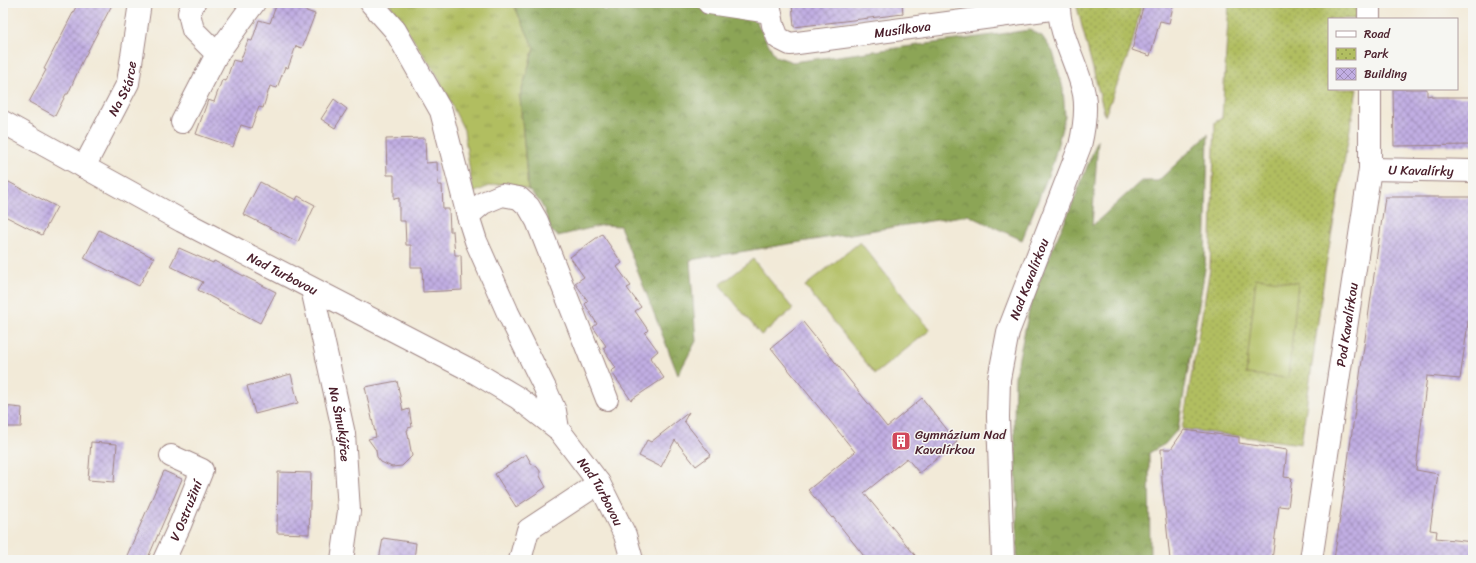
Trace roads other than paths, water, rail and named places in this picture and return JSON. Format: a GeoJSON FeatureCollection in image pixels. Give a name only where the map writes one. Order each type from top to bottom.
{"type":"FeatureCollection","features":[{"type":"Feature","properties":{"kind":"street","name":"Na Stárce"},"geometry":{"type":"LineString","coordinates":[[84,167],[128,83],[140,3]]}},
{"type":"Feature","properties":{"kind":"street"},"geometry":{"type":"LineString","coordinates":[[194,3],[189,13],[193,30],[217,54]]}},
{"type":"Feature","properties":{"kind":"street"},"geometry":{"type":"LineString","coordinates":[[182,122],[217,54],[254,3]]}},
{"type":"Feature","properties":{"kind":"street","name":"Nad Turbovou"},"geometry":{"type":"LineString","coordinates":[[371,3],[395,30],[441,111],[468,216],[476,241],[508,313],[555,411],[558,430]]}},
{"type":"Feature","properties":{"kind":"street"},"geometry":{"type":"LineString","coordinates":[[709,3],[770,8]]}},
{"type":"Feature","properties":{"kind":"street"},"geometry":{"type":"LineString","coordinates":[[1369,3],[1369,18]]}},
{"type":"Feature","properties":{"kind":"street","name":"Musílkova"},"geometry":{"type":"LineString","coordinates":[[770,8],[778,38],[790,44],[1059,5]]}},
{"type":"Feature","properties":{"kind":"street","name":"Nad Kavalírkou"},"geometry":{"type":"LineString","coordinates":[[1003,560],[998,416],[999,379],[1008,332],[1080,146],[1085,125],[1084,94],[1060,20],[1059,5]]}},
{"type":"Feature","properties":{"kind":"street","name":"Pod Kavalírkou"},"geometry":{"type":"LineString","coordinates":[[1311,560],[1370,169],[1370,90]]}},
{"type":"Feature","properties":{"kind":"street","name":"Nad Turbovou"},"geometry":{"type":"LineString","coordinates":[[3,122],[182,222],[476,373],[518,398],[558,430],[599,483],[625,535],[632,560]]}},
{"type":"Feature","properties":{"kind":"street","name":"U Kavalírky"},"geometry":{"type":"LineString","coordinates":[[1370,169],[1473,171]]}},
{"type":"Feature","properties":{"kind":"street"},"geometry":{"type":"LineString","coordinates":[[468,216],[483,203],[502,195],[519,198],[529,207],[537,221],[607,399]]}},
{"type":"Feature","properties":{"kind":"street","name":"Na Šmukýřce"},"geometry":{"type":"LineString","coordinates":[[312,289],[344,434],[349,511],[342,560]]}},
{"type":"Feature","properties":{"kind":"street","name":"V Ostružiní"},"geometry":{"type":"LineString","coordinates":[[164,560],[202,470],[171,456]]}},
{"type":"Feature","properties":{"kind":"street"},"geometry":{"type":"LineString","coordinates":[[520,560],[528,530],[599,483]]}},
{"type":"Feature","properties":{"kind":"place","name":"Gymnázium Nad Kavalírkou"},"geometry":{"type":"Point","coordinates":[901,441]}}]}
